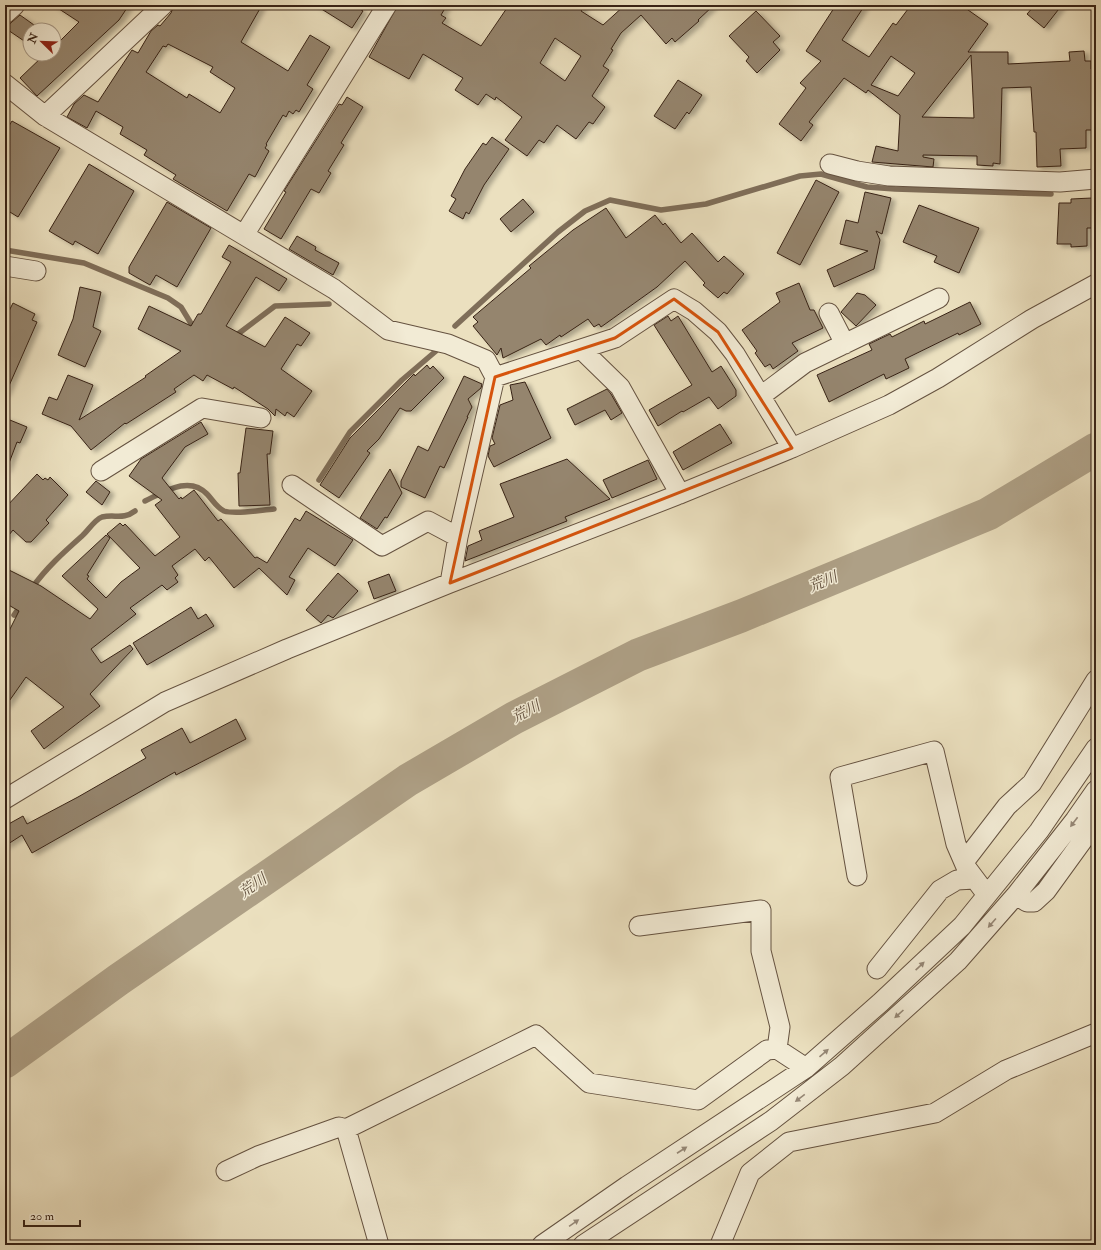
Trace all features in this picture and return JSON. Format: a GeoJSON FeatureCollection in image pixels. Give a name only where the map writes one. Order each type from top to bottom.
{"type":"FeatureCollection","features":[{"type":"Feature","properties":{"kind":"street"},"geometry":{"type":"LineString","coordinates":[[5,14],[15,5]]}},
{"type":"Feature","properties":{"kind":"street"},"geometry":{"type":"LineString","coordinates":[[45,116],[163,5]]}},
{"type":"Feature","properties":{"kind":"street"},"geometry":{"type":"LineString","coordinates":[[244,235],[387,5]]}},
{"type":"Feature","properties":{"kind":"street"},"geometry":{"type":"LineString","coordinates":[[5,84],[45,116],[334,289],[388,330],[448,344],[486,360],[495,377],[458,537],[450,583]]}},
{"type":"Feature","properties":{"kind":"street"},"geometry":{"type":"LineString","coordinates":[[830,164],[857,171],[889,176],[1060,182],[1096,179]]}},
{"type":"Feature","properties":{"kind":"street"},"geometry":{"type":"LineString","coordinates":[[5,266],[36,271]]}},
{"type":"Feature","properties":{"kind":"street"},"geometry":{"type":"LineString","coordinates":[[5,799],[165,702],[287,649],[450,583],[680,494],[792,448],[895,401],[938,378],[1032,320],[1096,284]]}},
{"type":"Feature","properties":{"kind":"street"},"geometry":{"type":"LineString","coordinates":[[761,396],[805,363],[940,298]]}},
{"type":"Feature","properties":{"kind":"street"},"geometry":{"type":"LineString","coordinates":[[495,377],[615,338],[674,299],[694,311],[718,332],[761,396],[792,448]]}},
{"type":"Feature","properties":{"kind":"street"},"geometry":{"type":"LineString","coordinates":[[829,313],[845,344]]}},
{"type":"Feature","properties":{"kind":"street"},"geometry":{"type":"LineString","coordinates":[[581,349],[620,387],[680,494]]}},
{"type":"Feature","properties":{"kind":"street"},"geometry":{"type":"LineString","coordinates":[[100,471],[202,408],[261,418]]}},
{"type":"Feature","properties":{"kind":"street"},"geometry":{"type":"LineString","coordinates":[[292,485],[382,546],[428,521],[458,537]]}},
{"type":"Feature","properties":{"kind":"street"},"geometry":{"type":"LineString","coordinates":[[964,862],[1007,806],[1032,783],[1096,680]]}},
{"type":"Feature","properties":{"kind":"street"},"geometry":{"type":"LineString","coordinates":[[542,1245],[627,1186],[806,1068],[880,1003],[962,926],[1039,831],[1096,748]]}},
{"type":"Feature","properties":{"kind":"street"},"geometry":{"type":"LineString","coordinates":[[857,876],[840,777],[934,751],[956,844],[974,879],[987,895]]}},
{"type":"Feature","properties":{"kind":"street"},"geometry":{"type":"LineString","coordinates":[[584,1245],[771,1121],[842,1066],[958,961],[1016,895],[1075,820],[1096,790]]}},
{"type":"Feature","properties":{"kind":"street"},"geometry":{"type":"LineString","coordinates":[[1016,895],[1027,902],[1034,902],[1046,891],[1096,822]]}},
{"type":"Feature","properties":{"kind":"street"},"geometry":{"type":"LineString","coordinates":[[878,970],[940,890],[957,880],[974,879]]}},
{"type":"Feature","properties":{"kind":"street"},"geometry":{"type":"LineString","coordinates":[[639,926],[761,910],[761,951],[780,1026],[777,1049]]}},
{"type":"Feature","properties":{"kind":"street"},"geometry":{"type":"LineString","coordinates":[[720,1245],[750,1173],[789,1142],[935,1113],[1006,1070],[1096,1033]]}},
{"type":"Feature","properties":{"kind":"street"},"geometry":{"type":"LineString","coordinates":[[226,1171],[258,1156],[339,1127],[346,1129],[536,1035],[589,1083],[698,1100],[767,1050],[777,1049],[806,1068]]}},
{"type":"Feature","properties":{"kind":"street"},"geometry":{"type":"LineString","coordinates":[[771,1121],[785,1145]]}},
{"type":"Feature","properties":{"kind":"street"},"geometry":{"type":"LineString","coordinates":[[346,1129],[378,1245]]}},
{"type":"Feature","properties":{"kind":"highlighted area"},"geometry":{"type":"Polygon","coordinates":[[[674,299],[718,332],[792,448],[450,583],[495,377],[615,338],[674,299]]]}},
{"type":"Feature","properties":{"kind":"building"},"geometry":{"type":"Polygon","coordinates":[[[53,5],[129,5],[119,20],[37,96],[20,78],[37,62],[62,62],[62,39],[79,22],[53,5]]]}},
{"type":"Feature","properties":{"kind":"building"},"geometry":{"type":"Polygon","coordinates":[[[174,5],[262,5],[241,42],[288,71],[310,35],[330,47],[307,85],[313,89],[299,112],[296,110],[293,114],[289,111],[286,117],[283,115],[266,144],[267,145],[265,148],[269,151],[255,177],[249,174],[227,211],[173,179],[176,175],[144,155],[147,150],[120,134],[123,127],[96,111],[87,128],[67,117],[74,104],[84,95],[98,102],[132,50],[138,53],[151,31],[158,25],[160,26],[171,13],[174,5]],[[168,44],[166,47],[163,46],[146,72],[187,98],[189,94],[220,113],[235,88],[210,72],[213,67],[168,44]]]}},
{"type":"Feature","properties":{"kind":"building"},"geometry":{"type":"Polygon","coordinates":[[[315,5],[353,5],[363,11],[352,28],[315,5]]]}},
{"type":"Feature","properties":{"kind":"building"},"geometry":{"type":"Polygon","coordinates":[[[398,5],[447,5],[441,15],[446,18],[442,23],[481,46],[509,5],[585,5],[581,11],[603,25],[625,5],[714,5],[698,20],[699,21],[675,42],[672,38],[666,44],[641,15],[621,33],[603,66],[609,70],[592,96],[605,107],[593,124],[589,122],[576,139],[557,125],[544,143],[539,140],[527,156],[505,140],[522,117],[496,97],[495,100],[486,94],[478,105],[455,90],[463,78],[423,54],[409,79],[369,57],[398,5]],[[555,38],[540,63],[565,81],[581,56],[555,38]]]}},
{"type":"Feature","properties":{"kind":"building"},"geometry":{"type":"Polygon","coordinates":[[[836,5],[865,5],[842,40],[869,57],[893,23],[896,25],[911,5],[961,5],[988,24],[968,52],[1008,52],[1008,64],[1070,61],[1069,52],[1084,51],[1085,61],[1091,61],[1091,69],[1095,69],[1096,130],[1086,130],[1086,148],[1060,149],[1061,166],[1037,167],[1036,132],[1034,132],[1031,87],[1002,88],[1000,164],[993,163],[993,166],[977,165],[977,156],[923,155],[923,157],[934,159],[933,167],[872,162],[876,146],[898,151],[900,115],[868,90],[866,93],[844,78],[809,122],[813,125],[801,141],[779,124],[806,88],[800,83],[821,61],[806,51],[836,5]],[[971,55],[922,117],[974,118],[971,55]],[[891,56],[871,85],[898,96],[915,73],[891,56]]]}},
{"type":"Feature","properties":{"kind":"building"},"geometry":{"type":"Polygon","coordinates":[[[1035,5],[1062,5],[1044,28],[1027,14],[1035,5]]]}},
{"type":"Feature","properties":{"kind":"building"},"geometry":{"type":"Polygon","coordinates":[[[756,11],[780,36],[773,42],[780,50],[757,73],[746,61],[749,57],[729,36],[756,11]]]}},
{"type":"Feature","properties":{"kind":"building"},"geometry":{"type":"Polygon","coordinates":[[[20,15],[30,22],[22,22],[22,40],[5,28],[20,15]]]}},
{"type":"Feature","properties":{"kind":"building"},"geometry":{"type":"Polygon","coordinates":[[[678,80],[702,95],[689,114],[687,112],[675,129],[654,116],[678,80]]]}},
{"type":"Feature","properties":{"kind":"building"},"geometry":{"type":"Polygon","coordinates":[[[347,97],[363,107],[341,143],[344,145],[328,171],[331,173],[319,193],[311,189],[281,239],[264,229],[286,192],[284,191],[339,104],[342,105],[347,97]]]}},
{"type":"Feature","properties":{"kind":"building"},"geometry":{"type":"Polygon","coordinates":[[[12,121],[60,148],[18,217],[5,209],[5,132],[12,121]]]}},
{"type":"Feature","properties":{"kind":"building"},"geometry":{"type":"Polygon","coordinates":[[[492,137],[509,149],[484,185],[469,214],[466,212],[463,219],[449,211],[456,199],[451,196],[465,169],[483,143],[486,145],[492,137]]]}},
{"type":"Feature","properties":{"kind":"building"},"geometry":{"type":"Polygon","coordinates":[[[89,164],[134,191],[98,254],[75,241],[73,245],[49,231],[89,164]]]}},
{"type":"Feature","properties":{"kind":"building"},"geometry":{"type":"Polygon","coordinates":[[[816,180],[839,192],[800,265],[777,253],[816,180]]]}},
{"type":"Feature","properties":{"kind":"building"},"geometry":{"type":"Polygon","coordinates":[[[865,192],[891,198],[882,234],[876,231],[880,240],[874,269],[834,287],[827,270],[868,251],[840,244],[846,220],[858,223],[865,192]]]}},
{"type":"Feature","properties":{"kind":"building"},"geometry":{"type":"Polygon","coordinates":[[[1092,198],[1093,228],[1087,228],[1087,246],[1071,247],[1071,244],[1057,244],[1059,203],[1071,203],[1071,199],[1092,198]]]}},
{"type":"Feature","properties":{"kind":"building"},"geometry":{"type":"Polygon","coordinates":[[[523,199],[534,212],[511,232],[500,219],[523,199]]]}},
{"type":"Feature","properties":{"kind":"building"},"geometry":{"type":"Polygon","coordinates":[[[167,202],[211,228],[177,287],[156,275],[150,285],[129,273],[129,267],[167,202]]]}},
{"type":"Feature","properties":{"kind":"building"},"geometry":{"type":"Polygon","coordinates":[[[919,205],[979,228],[959,273],[934,262],[937,256],[903,242],[919,205]]]}},
{"type":"Feature","properties":{"kind":"building"},"geometry":{"type":"Polygon","coordinates":[[[606,208],[626,238],[655,215],[663,225],[665,223],[681,243],[692,233],[718,262],[724,256],[744,274],[727,294],[724,292],[718,298],[703,285],[705,283],[685,261],[657,287],[601,327],[599,324],[594,327],[588,319],[546,345],[541,339],[503,358],[501,348],[497,355],[473,326],[478,322],[473,317],[531,268],[529,266],[573,230],[606,208]]]}},
{"type":"Feature","properties":{"kind":"building"},"geometry":{"type":"Polygon","coordinates":[[[297,236],[316,247],[315,250],[339,263],[333,275],[289,249],[297,236]]]}},
{"type":"Feature","properties":{"kind":"building"},"geometry":{"type":"Polygon","coordinates":[[[229,245],[287,279],[279,291],[256,277],[226,326],[265,347],[285,317],[310,333],[301,346],[297,344],[281,369],[312,391],[294,417],[287,412],[285,416],[276,409],[275,416],[268,409],[234,387],[233,389],[207,375],[203,381],[194,375],[174,389],[176,392],[126,424],[125,423],[91,450],[71,426],[42,414],[49,397],[57,400],[68,375],[93,385],[79,420],[146,377],[145,376],[181,351],[138,329],[149,306],[191,326],[198,314],[201,314],[231,262],[222,257],[229,245]]]}},
{"type":"Feature","properties":{"kind":"building"},"geometry":{"type":"Polygon","coordinates":[[[799,283],[810,310],[814,310],[823,328],[792,343],[798,351],[773,369],[770,364],[765,367],[755,353],[757,351],[742,330],[780,302],[776,293],[799,283]]]}},
{"type":"Feature","properties":{"kind":"building"},"geometry":{"type":"Polygon","coordinates":[[[80,287],[101,292],[93,327],[101,331],[85,367],[58,355],[73,319],[80,287]]]}},
{"type":"Feature","properties":{"kind":"building"},"geometry":{"type":"Polygon","coordinates":[[[857,293],[865,295],[876,305],[856,326],[841,312],[857,293]]]}},
{"type":"Feature","properties":{"kind":"building"},"geometry":{"type":"Polygon","coordinates":[[[970,302],[981,324],[959,335],[958,333],[905,359],[909,368],[886,379],[884,374],[829,402],[817,375],[872,350],[869,344],[890,334],[892,337],[924,321],[925,324],[970,302]]]}},
{"type":"Feature","properties":{"kind":"building"},"geometry":{"type":"Polygon","coordinates":[[[13,303],[35,314],[32,320],[37,322],[5,395],[5,319],[13,303]]]}},
{"type":"Feature","properties":{"kind":"building"},"geometry":{"type":"Polygon","coordinates":[[[668,316],[671,321],[678,316],[712,372],[721,366],[736,390],[736,396],[718,409],[709,397],[658,426],[649,410],[692,385],[654,325],[668,316]]]}},
{"type":"Feature","properties":{"kind":"building"},"geometry":{"type":"Polygon","coordinates":[[[427,365],[430,369],[433,366],[444,378],[411,411],[406,411],[400,408],[379,439],[367,451],[370,453],[339,498],[320,485],[350,438],[414,374],[415,376],[427,365]]]}},
{"type":"Feature","properties":{"kind":"building"},"geometry":{"type":"Polygon","coordinates":[[[464,376],[482,384],[481,388],[468,399],[472,407],[468,417],[444,468],[440,466],[425,498],[401,487],[401,481],[418,446],[428,451],[464,376]]]}},
{"type":"Feature","properties":{"kind":"building"},"geometry":{"type":"Polygon","coordinates":[[[525,382],[551,438],[494,467],[488,456],[490,446],[495,444],[492,438],[500,405],[513,400],[510,385],[525,382]]]}},
{"type":"Feature","properties":{"kind":"building"},"geometry":{"type":"Polygon","coordinates":[[[607,389],[622,413],[611,420],[605,410],[575,425],[567,409],[607,389]]]}},
{"type":"Feature","properties":{"kind":"building"},"geometry":{"type":"Polygon","coordinates":[[[5,418],[27,427],[20,443],[17,442],[6,471],[5,418]]]}},
{"type":"Feature","properties":{"kind":"building"},"geometry":{"type":"Polygon","coordinates":[[[201,422],[208,434],[185,447],[162,478],[179,499],[181,497],[182,499],[194,490],[218,521],[221,519],[255,558],[257,557],[267,563],[295,518],[300,521],[306,511],[353,540],[335,566],[308,548],[289,577],[295,580],[287,595],[259,568],[234,588],[209,557],[205,561],[195,549],[172,566],[178,575],[175,578],[178,582],[167,590],[162,585],[130,608],[136,614],[91,649],[101,663],[130,645],[133,649],[90,694],[100,706],[44,749],[31,731],[64,707],[26,677],[5,707],[5,639],[19,611],[5,603],[5,568],[41,586],[90,619],[98,609],[62,576],[106,535],[110,538],[87,575],[89,576],[87,579],[106,598],[121,582],[140,568],[107,534],[120,523],[123,526],[125,524],[155,556],[180,537],[155,505],[162,500],[129,476],[141,459],[201,422]]]}},
{"type":"Feature","properties":{"kind":"building"},"geometry":{"type":"Polygon","coordinates":[[[720,424],[732,443],[683,470],[673,452],[720,424]]]}},
{"type":"Feature","properties":{"kind":"building"},"geometry":{"type":"Polygon","coordinates":[[[246,428],[273,431],[270,454],[267,454],[270,505],[239,506],[238,473],[240,473],[246,428]]]}},
{"type":"Feature","properties":{"kind":"building"},"geometry":{"type":"Polygon","coordinates":[[[567,459],[610,499],[565,517],[567,521],[465,561],[468,546],[482,540],[479,531],[514,517],[500,484],[567,459]]]}},
{"type":"Feature","properties":{"kind":"building"},"geometry":{"type":"Polygon","coordinates":[[[648,460],[657,479],[612,498],[603,480],[648,460]]]}},
{"type":"Feature","properties":{"kind":"building"},"geometry":{"type":"Polygon","coordinates":[[[390,469],[402,493],[387,518],[385,517],[377,529],[360,518],[390,469]]]}},
{"type":"Feature","properties":{"kind":"building"},"geometry":{"type":"Polygon","coordinates":[[[37,474],[43,480],[45,478],[48,480],[50,477],[68,495],[46,520],[49,523],[31,542],[26,542],[13,530],[5,540],[5,508],[37,474]]]}},
{"type":"Feature","properties":{"kind":"building"},"geometry":{"type":"Polygon","coordinates":[[[96,481],[110,492],[102,505],[86,492],[96,481]]]}},
{"type":"Feature","properties":{"kind":"building"},"geometry":{"type":"Polygon","coordinates":[[[338,573],[358,591],[333,618],[328,615],[321,623],[306,610],[338,573]]]}},
{"type":"Feature","properties":{"kind":"building"},"geometry":{"type":"Polygon","coordinates":[[[389,574],[396,591],[374,599],[368,582],[389,574]]]}},
{"type":"Feature","properties":{"kind":"building"},"geometry":{"type":"Polygon","coordinates":[[[191,607],[198,619],[206,614],[214,626],[147,665],[133,643],[191,607]]]}},
{"type":"Feature","properties":{"kind":"building"},"geometry":{"type":"Polygon","coordinates":[[[236,719],[246,739],[176,775],[175,772],[32,853],[22,835],[5,846],[5,826],[23,816],[27,824],[78,797],[146,758],[141,750],[182,728],[190,743],[236,719]]]}},
{"type":"Feature","properties":{"kind":"waterway"},"geometry":{"type":"LineString","coordinates":[[455,326],[558,232],[585,211],[610,200],[661,210],[706,204],[800,176],[821,174],[867,187],[1051,194]]}},
{"type":"Feature","properties":{"kind":"waterway"},"geometry":{"type":"LineString","coordinates":[[5,250],[84,263],[168,298],[181,307],[195,330]]}},
{"type":"Feature","properties":{"kind":"waterway"},"geometry":{"type":"LineString","coordinates":[[234,337],[275,306],[329,304]]}},
{"type":"Feature","properties":{"kind":"waterway"},"geometry":{"type":"LineString","coordinates":[[319,480],[350,432],[402,380],[436,351]]}},
{"type":"Feature","properties":{"kind":"waterway","name":"荒川"},"geometry":{"type":"LineString","coordinates":[[5,1062],[118,980],[408,780],[514,718],[638,655],[741,616],[988,514],[1096,449]]}},
{"type":"Feature","properties":{"kind":"waterway"},"geometry":{"type":"LineString","coordinates":[[145,501],[168,490],[184,485],[200,488],[221,510],[224,511],[242,512],[274,509]]}},
{"type":"Feature","properties":{"kind":"waterway"},"geometry":{"type":"LineString","coordinates":[[32,588],[49,567],[99,518],[127,515],[135,511]]}},
{"type":"Feature","properties":{"kind":"waterway"},"geometry":{"type":"LineString","coordinates":[[14,615],[21,605]]}}]}
